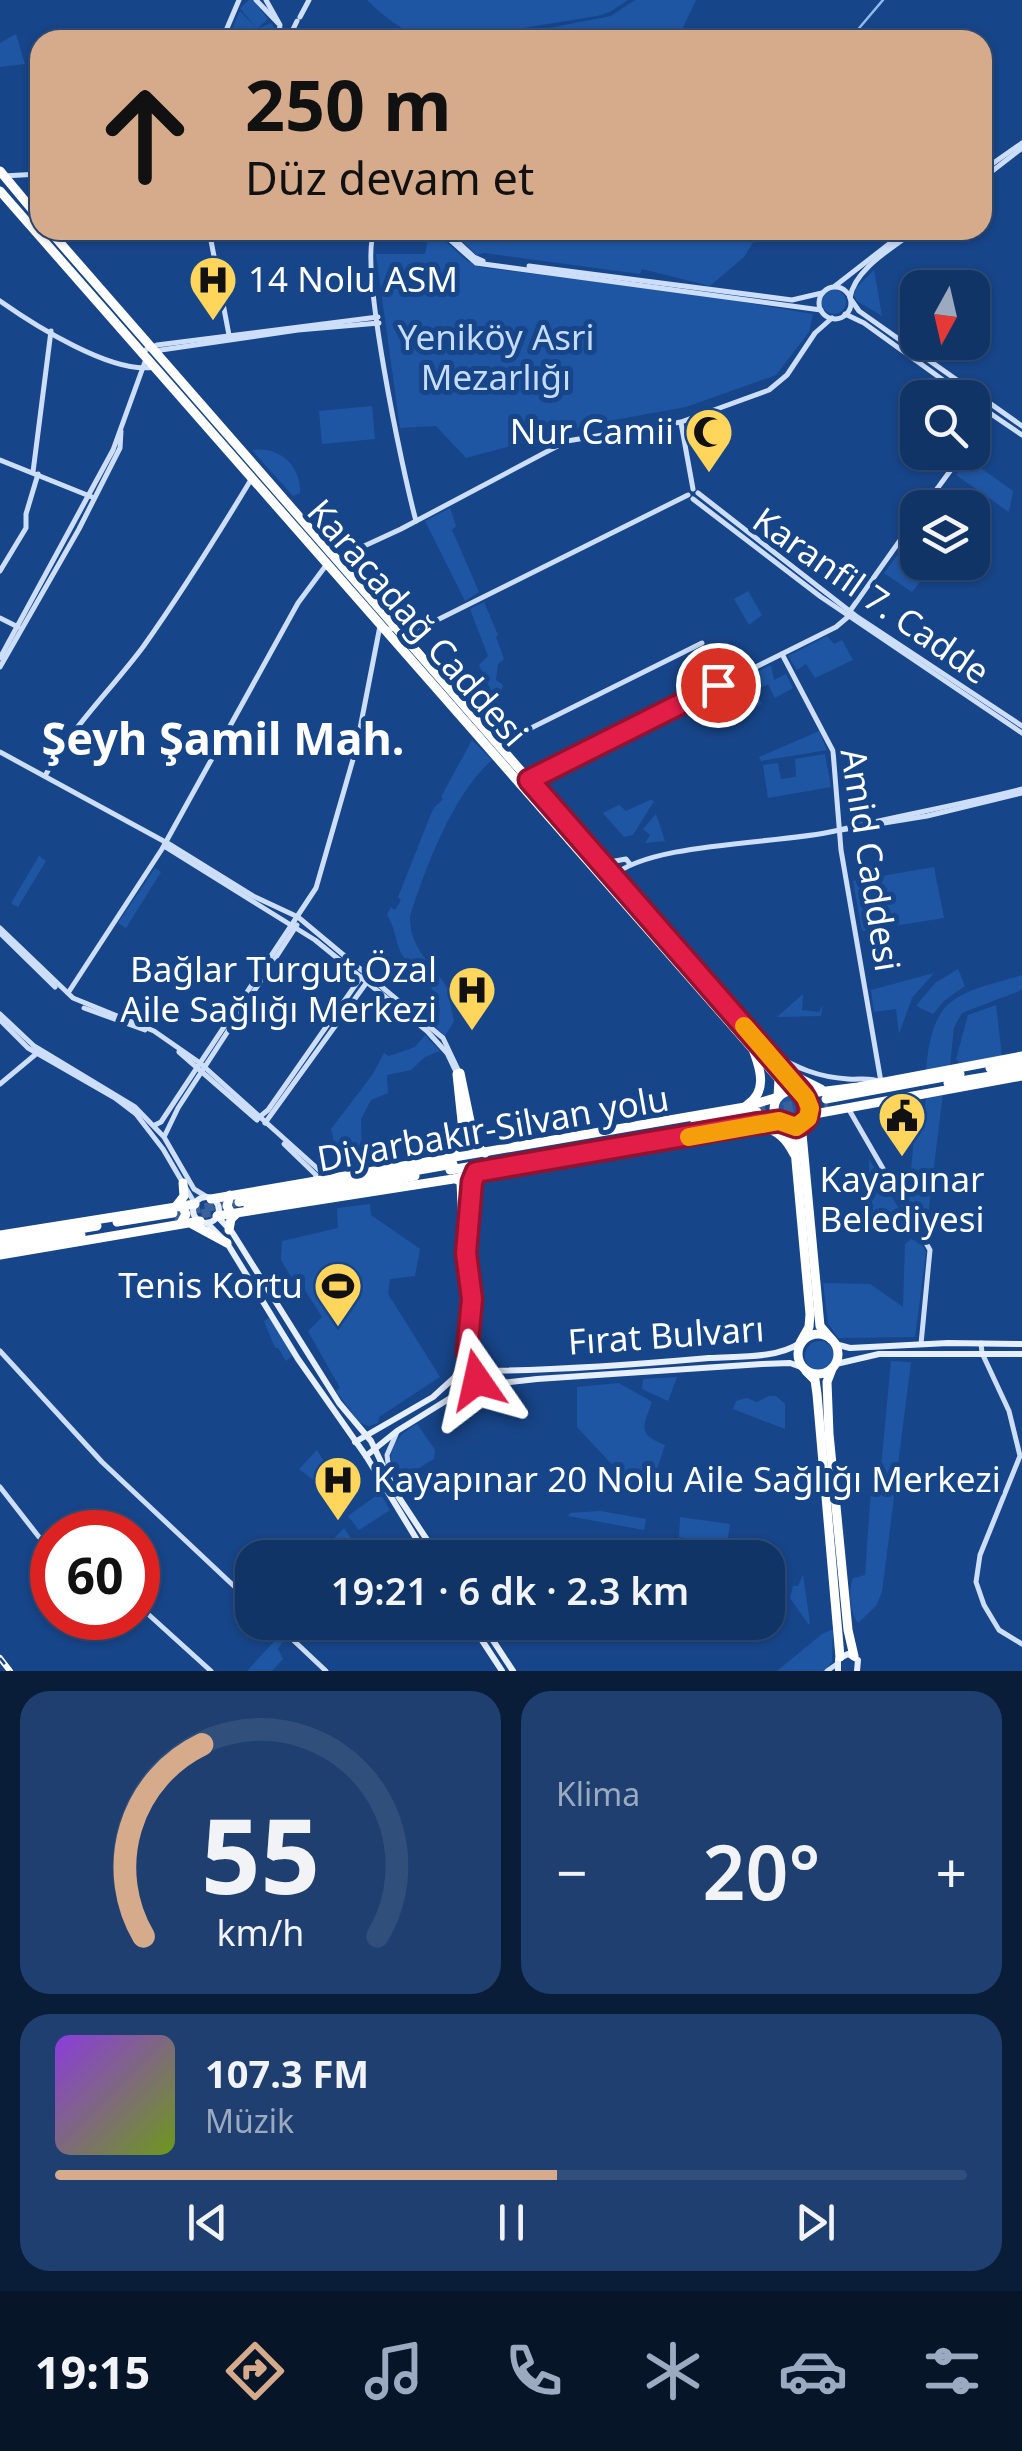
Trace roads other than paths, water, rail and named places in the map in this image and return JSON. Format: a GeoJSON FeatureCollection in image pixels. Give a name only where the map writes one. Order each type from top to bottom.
{"type":"FeatureCollection","features":[{"type":"Feature","properties":{"kind":"highway"},"geometry":{"type":"LineString","coordinates":[[1,174],[30,207]]}},
{"type":"Feature","properties":{"kind":"highway","name":"Karacadağ Caddesi"},"geometry":{"type":"LineString","coordinates":[[0,191],[30,224]]}},
{"type":"Feature","properties":{"kind":"highway","name":"Karacadağ Caddesi"},"geometry":{"type":"LineString","coordinates":[[45,240],[333,560],[760,1050],[777,1074],[781,1086],[778,1097]]}},
{"type":"Feature","properties":{"kind":"highway","name":"Karacadağ Caddesi"},"geometry":{"type":"LineString","coordinates":[[58,240],[157,368],[252,478],[333,560],[391,631],[414,645],[604,862],[615,883]]}},
{"type":"Feature","properties":{"kind":"highway"},"geometry":{"type":"LineString","coordinates":[[217,1216],[236,1205],[316,1180],[745,1107],[754,1101],[761,1083],[760,1050]]}},
{"type":"Feature","properties":{"kind":"highway","name":"Karacadağ Caddesi"},"geometry":{"type":"LineString","coordinates":[[760,1050],[803,1094]]}},
{"type":"Feature","properties":{"kind":"highway"},"geometry":{"type":"LineString","coordinates":[[972,1072],[990,1062]]}},
{"type":"Feature","properties":{"kind":"highway"},"geometry":{"type":"LineString","coordinates":[[236,1205],[758,1116],[796,1127],[827,1102],[881,1082],[990,1062],[1022,1067]]}},
{"type":"Feature","properties":{"kind":"highway"},"geometry":{"type":"LineString","coordinates":[[778,1065],[814,1088],[827,1102]]}},
{"type":"Feature","properties":{"kind":"highway"},"geometry":{"type":"LineString","coordinates":[[800,1158],[810,1127],[827,1102],[972,1072],[1022,1067]]}},
{"type":"Feature","properties":{"kind":"highway"},"geometry":{"type":"LineString","coordinates":[[209,1198],[236,1205],[465,1178],[758,1116],[788,1092],[848,1108],[996,1077],[1022,1067]]}},
{"type":"Feature","properties":{"kind":"highway"},"geometry":{"type":"LineString","coordinates":[[458,1074],[474,1145],[484,1153]]}},
{"type":"Feature","properties":{"kind":"highway"},"geometry":{"type":"LineString","coordinates":[[449,1158],[464,1144],[458,1074]]}},
{"type":"Feature","properties":{"kind":"highway"},"geometry":{"type":"LineString","coordinates":[[827,1102],[996,1077]]}},
{"type":"Feature","properties":{"kind":"highway"},"geometry":{"type":"LineString","coordinates":[[803,1094],[809,1103],[800,1158],[810,1314],[797,1355],[815,1380],[818,1394],[838,1664]]}},
{"type":"Feature","properties":{"kind":"highway"},"geometry":{"type":"LineString","coordinates":[[778,1097],[774,1108],[794,1139],[800,1158],[820,1326],[833,1341],[834,1366],[827,1382],[829,1434],[850,1637],[857,1663]]}},
{"type":"Feature","properties":{"kind":"highway"},"geometry":{"type":"LineString","coordinates":[[745,1107],[786,1139],[800,1158]]}},
{"type":"Feature","properties":{"kind":"highway","name":"Diyarbakır-Silvan yolu"},"geometry":{"type":"LineString","coordinates":[[236,1205],[606,1136],[758,1116]]}},
{"type":"Feature","properties":{"kind":"highway"},"geometry":{"type":"LineString","coordinates":[[548,1140],[606,1136]]}},
{"type":"Feature","properties":{"kind":"highway"},"geometry":{"type":"LineString","coordinates":[[560,1158],[628,1140]]}},
{"type":"Feature","properties":{"kind":"highway"},"geometry":{"type":"LineString","coordinates":[[344,1182],[405,1165]]}},
{"type":"Feature","properties":{"kind":"highway"},"geometry":{"type":"LineString","coordinates":[[465,1178],[461,1182],[465,1252]]}},
{"type":"Feature","properties":{"kind":"highway"},"geometry":{"type":"LineString","coordinates":[[465,1178],[472,1182],[465,1252]]}},
{"type":"Feature","properties":{"kind":"highway"},"geometry":{"type":"LineString","coordinates":[[183,1183],[186,1218]]}},
{"type":"Feature","properties":{"kind":"highway"},"geometry":{"type":"LineString","coordinates":[[329,1191],[404,1186]]}},
{"type":"Feature","properties":{"kind":"highway"},"geometry":{"type":"LineString","coordinates":[[0,1245],[72,1243],[186,1218],[195,1204]]}},
{"type":"Feature","properties":{"kind":"highway"},"geometry":{"type":"LineString","coordinates":[[230,1230],[236,1205]]}},
{"type":"Feature","properties":{"kind":"highway"},"geometry":{"type":"LineString","coordinates":[[0,1245],[186,1218]]}},
{"type":"Feature","properties":{"kind":"highway"},"geometry":{"type":"LineString","coordinates":[[0,1245],[186,1218],[227,1243]]}},
{"type":"Feature","properties":{"kind":"highway"},"geometry":{"type":"LineString","coordinates":[[800,1343],[811,1335],[833,1341]]}},
{"type":"Feature","properties":{"kind":"highway"},"geometry":{"type":"LineString","coordinates":[[804,1369],[820,1375],[834,1366]]}},
{"type":"Feature","properties":{"kind":"highway"},"geometry":{"type":"LineString","coordinates":[[838,1637],[845,1643],[850,1637]]}},
{"type":"Feature","properties":{"kind":"main road"},"geometry":{"type":"LineString","coordinates":[[186,1218],[194,1215],[195,1204],[209,1198],[218,1206],[217,1216],[230,1230],[339,1404],[369,1438],[390,1482],[427,1540]]}},
{"type":"Feature","properties":{"kind":"main road"},"geometry":{"type":"LineString","coordinates":[[186,1218],[217,1216]]}},
{"type":"Feature","properties":{"kind":"main road"},"geometry":{"type":"LineString","coordinates":[[186,1218],[227,1243],[417,1540]]}},
{"type":"Feature","properties":{"kind":"main road"},"geometry":{"type":"LineString","coordinates":[[833,1341],[850,1348],[1022,1344]]}},
{"type":"Feature","properties":{"kind":"main road","name":"Fırat Bulvarı"},"geometry":{"type":"LineString","coordinates":[[472,1370],[576,1369],[682,1361],[785,1352],[800,1343]]}},
{"type":"Feature","properties":{"kind":"main road"},"geometry":{"type":"LineString","coordinates":[[834,1366],[879,1354],[1022,1354]]}},
{"type":"Feature","properties":{"kind":"main road","name":"Fırat Bulvarı"},"geometry":{"type":"LineString","coordinates":[[474,1386],[762,1364],[790,1363],[804,1369]]}},
{"type":"Feature","properties":{"kind":"main road"},"geometry":{"type":"LineString","coordinates":[[472,1370],[477,1380],[474,1386],[397,1431],[375,1450],[360,1449],[369,1438],[432,1397],[458,1373],[472,1370]]}},
{"type":"Feature","properties":{"kind":"main road"},"geometry":{"type":"LineString","coordinates":[[458,1373],[458,1386],[464,1390]]}},
{"type":"Feature","properties":{"kind":"main road"},"geometry":{"type":"LineString","coordinates":[[482,1640],[502,1671]]}},
{"type":"Feature","properties":{"kind":"main road"},"geometry":{"type":"LineString","coordinates":[[493,1640],[513,1671]]}},
{"type":"Feature","properties":{"kind":"main road"},"geometry":{"type":"LineString","coordinates":[[838,1664],[845,1654],[868,1671]]}},
{"type":"Feature","properties":{"kind":"street"},"geometry":{"type":"LineString","coordinates":[[256,0],[281,28]]}},
{"type":"Feature","properties":{"kind":"street"},"geometry":{"type":"LineString","coordinates":[[266,0],[281,28]]}},
{"type":"Feature","properties":{"kind":"street"},"geometry":{"type":"LineString","coordinates":[[293,30],[309,0]]}},
{"type":"Feature","properties":{"kind":"street"},"geometry":{"type":"LineString","coordinates":[[227,30],[240,2]]}},
{"type":"Feature","properties":{"kind":"street"},"geometry":{"type":"LineString","coordinates":[[992,168],[1022,145]]}},
{"type":"Feature","properties":{"kind":"street"},"geometry":{"type":"LineString","coordinates":[[1,174],[30,174]]}},
{"type":"Feature","properties":{"kind":"street"},"geometry":{"type":"LineString","coordinates":[[211,240],[229,338]]}},
{"type":"Feature","properties":{"kind":"street"},"geometry":{"type":"LineString","coordinates":[[372,240],[369,248],[396,444],[416,521]]}},
{"type":"Feature","properties":{"kind":"street"},"geometry":{"type":"LineString","coordinates":[[452,240],[476,263],[822,312],[832,318]]}},
{"type":"Feature","properties":{"kind":"street"},"geometry":{"type":"LineString","coordinates":[[455,240],[480,260],[792,300],[832,288],[894,240]]}},
{"type":"Feature","properties":{"kind":"street"},"geometry":{"type":"LineString","coordinates":[[846,314],[851,289],[864,272],[904,240]]}},
{"type":"Feature","properties":{"kind":"street"},"geometry":{"type":"LineString","coordinates":[[832,288],[841,288],[859,311],[1022,426]]}},
{"type":"Feature","properties":{"kind":"street"},"geometry":{"type":"LineString","coordinates":[[815,333],[822,312],[822,293]]}},
{"type":"Feature","properties":{"kind":"street"},"geometry":{"type":"LineString","coordinates":[[0,301],[76,348],[141,371],[157,368]]}},
{"type":"Feature","properties":{"kind":"street"},"geometry":{"type":"LineString","coordinates":[[68,993],[165,843],[298,602],[333,560],[416,521],[568,440],[680,422],[769,390],[787,375],[815,333],[832,318],[846,314],[864,323],[944,380]]}},
{"type":"Feature","properties":{"kind":"street"},"geometry":{"type":"LineString","coordinates":[[0,658],[120,448],[121,426],[148,352],[378,320]]}},
{"type":"Feature","properties":{"kind":"street"},"geometry":{"type":"LineString","coordinates":[[0,571],[26,528],[51,331]]}},
{"type":"Feature","properties":{"kind":"street"},"geometry":{"type":"LineString","coordinates":[[990,414],[1022,435]]}},
{"type":"Feature","properties":{"kind":"street"},"geometry":{"type":"LineString","coordinates":[[164,1137],[166,1126],[316,888],[356,750],[376,648],[391,631],[420,630],[693,494],[680,422]]}},
{"type":"Feature","properties":{"kind":"street"},"geometry":{"type":"LineString","coordinates":[[0,460],[92,498]]}},
{"type":"Feature","properties":{"kind":"street"},"geometry":{"type":"LineString","coordinates":[[45,776],[70,734],[143,647],[252,478]]}},
{"type":"Feature","properties":{"kind":"street","name":"Karanfil 7. Cadde"},"geometry":{"type":"LineString","coordinates":[[693,494],[849,614],[1022,730]]}},
{"type":"Feature","properties":{"kind":"street"},"geometry":{"type":"LineString","coordinates":[[0,668],[92,498]]}},
{"type":"Feature","properties":{"kind":"street"},"geometry":{"type":"LineString","coordinates":[[529,780],[836,627],[900,541]]}},
{"type":"Feature","properties":{"kind":"street"},"geometry":{"type":"LineString","coordinates":[[0,618],[18,627]]}},
{"type":"Feature","properties":{"kind":"street"},"geometry":{"type":"LineString","coordinates":[[414,645],[420,630]]}},
{"type":"Feature","properties":{"kind":"street"},"geometry":{"type":"LineString","coordinates":[[376,648],[391,631]]}},
{"type":"Feature","properties":{"kind":"street"},"geometry":{"type":"LineString","coordinates":[[499,744],[702,644]]}},
{"type":"Feature","properties":{"kind":"street","name":"Amid Caddesi"},"geometry":{"type":"LineString","coordinates":[[782,654],[833,751],[854,934],[881,1082]]}},
{"type":"Feature","properties":{"kind":"street"},"geometry":{"type":"LineString","coordinates":[[0,752],[298,918],[435,1030],[451,1050],[458,1074],[469,1150]]}},
{"type":"Feature","properties":{"kind":"street"},"geometry":{"type":"LineString","coordinates":[[615,883],[630,864],[928,816],[1022,791]]}},
{"type":"Feature","properties":{"kind":"street"},"geometry":{"type":"LineString","coordinates":[[165,843],[167,848],[294,925],[364,979],[438,1043],[458,1074]]}},
{"type":"Feature","properties":{"kind":"street"},"geometry":{"type":"LineString","coordinates":[[604,862],[626,859],[630,864]]}},
{"type":"Feature","properties":{"kind":"street"},"geometry":{"type":"LineString","coordinates":[[0,931],[70,999],[161,1038],[202,1068]]}},
{"type":"Feature","properties":{"kind":"street"},"geometry":{"type":"LineString","coordinates":[[0,931],[68,993],[88,1005],[154,1030],[258,1118],[316,1175],[316,1180]]}},
{"type":"Feature","properties":{"kind":"street"},"geometry":{"type":"LineString","coordinates":[[258,1118],[364,979]]}},
{"type":"Feature","properties":{"kind":"street"},"geometry":{"type":"LineString","coordinates":[[264,1124],[364,979]]}},
{"type":"Feature","properties":{"kind":"street"},"geometry":{"type":"LineString","coordinates":[[0,1017],[37,1053],[136,1114],[195,1204]]}},
{"type":"Feature","properties":{"kind":"street"},"geometry":{"type":"LineString","coordinates":[[0,1017],[34,1046],[113,1091],[155,1125],[194,1189],[209,1198]]}},
{"type":"Feature","properties":{"kind":"street"},"geometry":{"type":"LineString","coordinates":[[760,1050],[812,1074],[854,1080],[874,1078],[881,1082]]}},
{"type":"Feature","properties":{"kind":"street"},"geometry":{"type":"LineString","coordinates":[[0,1084],[37,1053]]}},
{"type":"Feature","properties":{"kind":"street"},"geometry":{"type":"LineString","coordinates":[[155,1125],[202,1068]]}},
{"type":"Feature","properties":{"kind":"street"},"geometry":{"type":"LineString","coordinates":[[848,1108],[930,1250],[921,1344]]}},
{"type":"Feature","properties":{"kind":"street"},"geometry":{"type":"LineString","coordinates":[[264,1124],[328,1178]]}},
{"type":"Feature","properties":{"kind":"street"},"geometry":{"type":"LineString","coordinates":[[42,1238],[72,1243]]}},
{"type":"Feature","properties":{"kind":"street"},"geometry":{"type":"LineString","coordinates":[[465,1252],[472,1299],[467,1352],[472,1370]]}},
{"type":"Feature","properties":{"kind":"street"},"geometry":{"type":"LineString","coordinates":[[458,1373],[465,1252]]}},
{"type":"Feature","properties":{"kind":"street"},"geometry":{"type":"LineString","coordinates":[[981,1344],[1009,1411],[1020,1456],[980,1554],[976,1582],[1000,1630],[1022,1644]]}},
{"type":"Feature","properties":{"kind":"street"},"geometry":{"type":"LineString","coordinates":[[0,1351],[102,1462],[235,1587]]}},
{"type":"Feature","properties":{"kind":"street"},"geometry":{"type":"LineString","coordinates":[[390,1482],[388,1455],[397,1431]]}},
{"type":"Feature","properties":{"kind":"street"},"geometry":{"type":"LineString","coordinates":[[0,1487],[30,1525]]}},
{"type":"Feature","properties":{"kind":"street"},"geometry":{"type":"LineString","coordinates":[[160,1625],[210,1671]]}},
{"type":"Feature","properties":{"kind":"street"},"geometry":{"type":"LineString","coordinates":[[293,1640],[326,1671]]}},
{"type":"Feature","properties":{"kind":"street"},"geometry":{"type":"LineString","coordinates":[[827,1671],[838,1664]]}},
{"type":"Feature","properties":{"kind":"waterway"},"geometry":{"type":"LineString","coordinates":[[858,30],[883,0]]}},
{"type":"Feature","properties":{"kind":"tunnel"},"geometry":{"type":"LineString","coordinates":[[757,1112],[826,1099]]}},
{"type":"Feature","properties":{"kind":"tunnel"},"geometry":{"type":"LineString","coordinates":[[758,1118],[828,1106]]}},
{"type":"Feature","properties":{"kind":"tunnel"},"geometry":{"type":"LineString","coordinates":[[178,1212],[239,1202]]}},
{"type":"Feature","properties":{"kind":"tunnel"},"geometry":{"type":"LineString","coordinates":[[175,1219],[222,1210]]}},
{"type":"Feature","properties":{"kind":"railway"},"geometry":{"type":"LineString","coordinates":[[0,1658],[10,1671]]}},
{"type":"Feature","properties":{"kind":"place","name":"14 Nolu ASM"},"geometry":{"type":"Point","coordinates":[213,322]}},
{"type":"Feature","properties":{"kind":"place","name":"Nur Camii"},"geometry":{"type":"Point","coordinates":[709,474]}},
{"type":"Feature","properties":{"kind":"place","name":"Bağlar Turgut Özal Aile Sağlığı Merkezi"},"geometry":{"type":"Point","coordinates":[472,1032]}},
{"type":"Feature","properties":{"kind":"place","name":"Kayapınar Belediyesi"},"geometry":{"type":"Point","coordinates":[902,1158]}},
{"type":"Feature","properties":{"kind":"place","name":"Tenis Kortu"},"geometry":{"type":"Point","coordinates":[338,1328]}},
{"type":"Feature","properties":{"kind":"place","name":"Kayapınar 20 Nolu Aile Sağlığı Merkezi"},"geometry":{"type":"Point","coordinates":[338,1522]}},
{"type":"Feature","properties":{"kind":"district","name":"Şeyh Şamil Mah."},"geometry":{"type":"Point","coordinates":[223,739]}},
{"type":"Feature","properties":{"kind":"park label","name":"Yeniköy Asri Mezarlığı"},"geometry":{"type":"Point","coordinates":[496,358]}}]}
